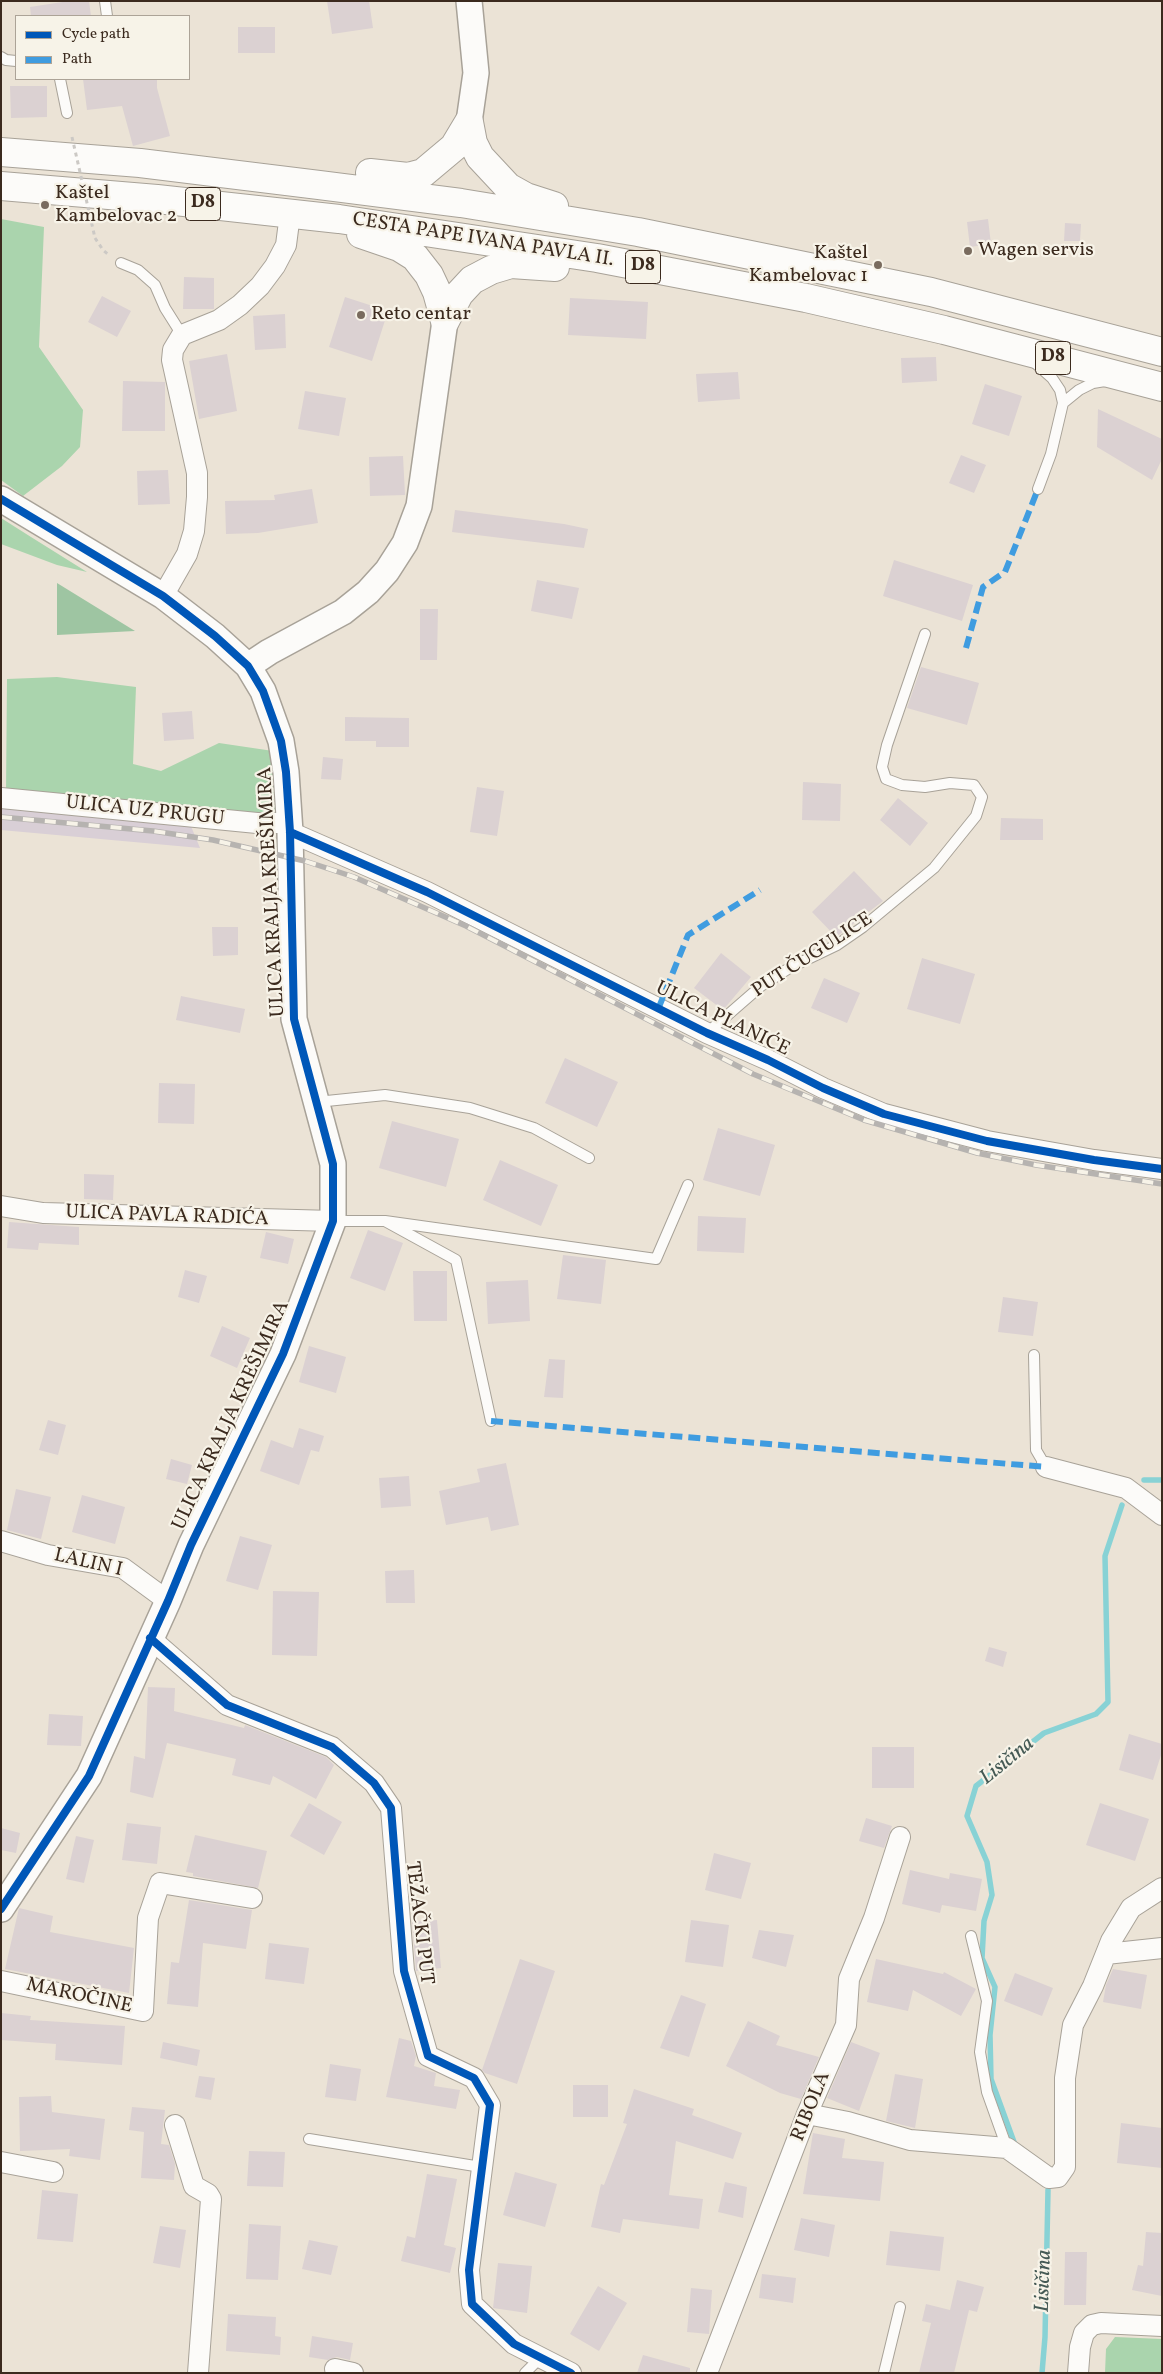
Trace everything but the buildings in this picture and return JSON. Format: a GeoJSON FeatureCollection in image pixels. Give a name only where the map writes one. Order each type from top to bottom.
{"type":"FeatureCollection","features":[{"type":"Feature","properties":{"kind":"main road"},"geometry":{"type":"LineString","coordinates":[[319,184],[344,176],[373,173],[408,177],[423,174],[454,147],[469,122]]}},
{"type":"Feature","properties":{"kind":"main road"},"geometry":{"type":"LineString","coordinates":[[469,122],[473,144],[480,157],[508,186],[526,197],[566,212],[583,223]]}},
{"type":"Feature","properties":{"kind":"main road","name":"CESTA PAPE IVANA PAVLA II."},"geometry":{"type":"LineString","coordinates":[[1,152],[140,163],[319,184],[461,203],[583,223],[800,264],[931,292],[1162,352]]}},
{"type":"Feature","properties":{"kind":"main road","name":"CESTA PAPE IVANA PAVLA II."},"geometry":{"type":"LineString","coordinates":[[1,186],[157,199],[339,219],[596,258],[806,298],[1010,347],[1162,387]]}},
{"type":"Feature","properties":{"kind":"main road"},"geometry":{"type":"LineString","coordinates":[[339,219],[357,232],[399,247],[415,257],[429,275],[438,292],[445,322]]}},
{"type":"Feature","properties":{"kind":"main road"},"geometry":{"type":"LineString","coordinates":[[445,322],[459,294],[472,280],[491,270],[511,264],[559,268],[578,265],[596,258]]}},
{"type":"Feature","properties":{"kind":"street"},"geometry":{"type":"LineString","coordinates":[[469,1],[476,73],[469,122]]}},
{"type":"Feature","properties":{"kind":"street"},"geometry":{"type":"LineString","coordinates":[[163,596],[187,554],[194,531],[197,497],[197,473],[172,360],[173,350],[182,336],[219,320],[240,305],[260,286],[275,266],[286,244],[290,214]]}},
{"type":"Feature","properties":{"kind":"street"},"geometry":{"type":"LineString","coordinates":[[248,666],[269,652],[343,612],[368,592],[388,571],[405,543],[419,506],[445,322]]}},
{"type":"Feature","properties":{"kind":"street","name":"ULICA KRALJA KREŠIMIRA"},"geometry":{"type":"LineString","coordinates":[[1,499],[163,596],[215,636],[248,666],[263,691],[280,741],[286,772],[290,828],[294,1019],[333,1164],[333,1221],[283,1354],[191,1545],[168,1601],[89,1776],[1,1909]]}},
{"type":"Feature","properties":{"kind":"street","name":"ULICA UZ PRUGU"},"geometry":{"type":"LineString","coordinates":[[1,798],[257,823],[290,828]]}},
{"type":"Feature","properties":{"kind":"street","name":"ULICA PLANIĆE"},"geometry":{"type":"LineString","coordinates":[[290,828],[486,920],[707,1033],[768,1060],[823,1088],[884,1114],[987,1141],[1094,1160],[1162,1169]]}},
{"type":"Feature","properties":{"kind":"street","name":"ULICA PAVLA RADIĆA"},"geometry":{"type":"LineString","coordinates":[[1,1206],[42,1213],[333,1221]]}},
{"type":"Feature","properties":{"kind":"street"},"geometry":{"type":"LineString","coordinates":[[1046,1466],[1126,1488],[1162,1515]]}},
{"type":"Feature","properties":{"kind":"street","name":"LALIN I"},"geometry":{"type":"LineString","coordinates":[[1,1541],[48,1555],[123,1568],[168,1601]]}},
{"type":"Feature","properties":{"kind":"street","name":"TEŽAČKI PUT"},"geometry":{"type":"LineString","coordinates":[[150,1638],[227,1705],[332,1747],[374,1783],[390,1808],[404,1971],[428,2056],[474,2078],[490,2105],[470,2270],[472,2304],[514,2344],[571,2373]]}},
{"type":"Feature","properties":{"kind":"street","name":"RIBOLA"},"geometry":{"type":"LineString","coordinates":[[707,2373],[807,2114],[846,2025],[849,1979],[874,1918],[900,1837]]}},
{"type":"Feature","properties":{"kind":"street","name":"MAROČINE"},"geometry":{"type":"LineString","coordinates":[[1,1980],[143,2010],[148,1918],[160,1883],[252,1898]]}},
{"type":"Feature","properties":{"kind":"street"},"geometry":{"type":"LineString","coordinates":[[807,2114],[848,2122],[910,2140],[1007,2148],[1049,2178],[1058,2177],[1065,2167],[1065,2078],[1073,2024],[1093,1986],[1111,1941],[1131,1908],[1162,1888]]}},
{"type":"Feature","properties":{"kind":"street"},"geometry":{"type":"LineString","coordinates":[[1106,1954],[1162,1948]]}},
{"type":"Feature","properties":{"kind":"street"},"geometry":{"type":"LineString","coordinates":[[175,2125],[194,2186],[208,2194],[211,2199],[198,2373]]}},
{"type":"Feature","properties":{"kind":"street"},"geometry":{"type":"LineString","coordinates":[[1,2162],[53,2172]]}},
{"type":"Feature","properties":{"kind":"street"},"geometry":{"type":"LineString","coordinates":[[1078,2373],[1080,2347],[1084,2333],[1092,2325],[1102,2323],[1162,2326]]}},
{"type":"Feature","properties":{"kind":"lane"},"geometry":{"type":"LineString","coordinates":[[105,1],[107,15]]}},
{"type":"Feature","properties":{"kind":"lane"},"geometry":{"type":"LineString","coordinates":[[1,57],[6,60],[15,61]]}},
{"type":"Feature","properties":{"kind":"lane"},"geometry":{"type":"LineString","coordinates":[[60,80],[67,112]]}},
{"type":"Feature","properties":{"kind":"lane"},"geometry":{"type":"LineString","coordinates":[[121,263],[138,270],[155,285],[165,308],[182,336]]}},
{"type":"Feature","properties":{"kind":"lane"},"geometry":{"type":"LineString","coordinates":[[1010,347],[1042,368],[1052,378],[1060,390],[1063,403],[1051,454],[1038,489]]}},
{"type":"Feature","properties":{"kind":"lane"},"geometry":{"type":"LineString","coordinates":[[1063,403],[1069,396],[1093,383],[1133,380]]}},
{"type":"Feature","properties":{"kind":"lane","name":"PUT ČUGULICE"},"geometry":{"type":"LineString","coordinates":[[707,1033],[761,986],[791,967],[837,945],[864,927],[934,868],[976,816],[982,797],[974,785],[950,783],[925,787],[902,785],[886,779],[882,767],[887,744],[925,634]]}},
{"type":"Feature","properties":{"kind":"lane"},"geometry":{"type":"LineString","coordinates":[[316,1102],[385,1095],[470,1108],[534,1128],[589,1158]]}},
{"type":"Feature","properties":{"kind":"lane"},"geometry":{"type":"LineString","coordinates":[[333,1221],[385,1221],[656,1259],[688,1185]]}},
{"type":"Feature","properties":{"kind":"lane"},"geometry":{"type":"LineString","coordinates":[[385,1221],[456,1260],[491,1421]]}},
{"type":"Feature","properties":{"kind":"lane"},"geometry":{"type":"LineString","coordinates":[[1034,1355],[1036,1450],[1046,1466]]}},
{"type":"Feature","properties":{"kind":"lane"},"geometry":{"type":"LineString","coordinates":[[971,1936],[987,2001],[980,2052],[987,2092],[1007,2148]]}},
{"type":"Feature","properties":{"kind":"lane"},"geometry":{"type":"LineString","coordinates":[[309,2139],[481,2167]]}},
{"type":"Feature","properties":{"kind":"lane"},"geometry":{"type":"LineString","coordinates":[[884,2373],[900,2307]]}},
{"type":"Feature","properties":{"kind":"lane"},"geometry":{"type":"LineString","coordinates":[[526,2373],[541,2357]]}},
{"type":"Feature","properties":{"kind":"path"},"geometry":{"type":"LineString","coordinates":[[72,137],[95,238],[102,250],[121,263]]}},
{"type":"Feature","properties":{"kind":"shaded area"},"geometry":{"type":"Polygon","coordinates":[[[1,802],[188,819],[200,848],[1,830],[1,802]]]}},
{"type":"Feature","properties":{"kind":"green space"},"geometry":{"type":"Polygon","coordinates":[[[1,219],[44,227],[39,347],[83,410],[80,447],[62,466],[23,496],[1,480],[1,219]]]}},
{"type":"Feature","properties":{"kind":"green space"},"geometry":{"type":"Polygon","coordinates":[[[1,518],[87,572],[57,565],[1,544],[1,518]]]}},
{"type":"Feature","properties":{"kind":"green space"},"geometry":{"type":"Polygon","coordinates":[[[57,583],[135,631],[57,635],[57,583]]]}},
{"type":"Feature","properties":{"kind":"green space"},"geometry":{"type":"Polygon","coordinates":[[[57,677],[136,687],[133,764],[161,771],[219,743],[273,751],[277,812],[274,815],[6,793],[7,679],[57,677]]]}},
{"type":"Feature","properties":{"kind":"green space"},"geometry":{"type":"Polygon","coordinates":[[[1115,2337],[1162,2339],[1162,2373],[1105,2373],[1106,2349],[1115,2337]]]}},
{"type":"Feature","properties":{"kind":"waterway"},"geometry":{"type":"LineString","coordinates":[[1144,1480],[1162,1480]]}},
{"type":"Feature","properties":{"kind":"waterway","name":"Lisičina"},"geometry":{"type":"LineString","coordinates":[[1014,2142],[991,2079],[990,2035],[995,1987],[982,1958],[984,1921],[992,1895],[987,1862],[967,1816],[976,1786],[1044,1733],[1096,1714],[1108,1702],[1105,1556],[1122,1505]]}},
{"type":"Feature","properties":{"kind":"waterway","name":"Lisičina"},"geometry":{"type":"LineString","coordinates":[[1042,2373],[1045,2337],[1048,2190]]}},
{"type":"Feature","properties":{"kind":"railway"},"geometry":{"type":"LineString","coordinates":[[1,817],[153,831],[213,840],[305,861],[354,877],[466,926],[753,1074],[864,1120],[977,1153],[1036,1165],[1162,1184]]}},
{"type":"Feature","properties":{"kind":"marked path"},"geometry":{"type":"LineString","coordinates":[[966,648],[983,587],[1005,572],[1038,489]]}},
{"type":"Feature","properties":{"kind":"marked path"},"geometry":{"type":"LineString","coordinates":[[659,1007],[688,935],[760,890]]}},
{"type":"Feature","properties":{"kind":"marked path"},"geometry":{"type":"LineString","coordinates":[[491,1421],[1046,1467]]}},
{"type":"Feature","properties":{"kind":"cycle path"},"geometry":{"type":"LineString","coordinates":[[1,499],[163,596],[215,636],[248,666],[263,691],[281,741],[286,772],[290,832],[294,1019],[333,1164],[333,1221],[283,1354],[191,1545],[168,1601],[89,1776],[1,1909]]}},
{"type":"Feature","properties":{"kind":"cycle path"},"geometry":{"type":"LineString","coordinates":[[290,832],[427,892],[707,1033],[768,1060],[823,1088],[884,1114],[987,1141],[1094,1160],[1162,1169]]}},
{"type":"Feature","properties":{"kind":"cycle path"},"geometry":{"type":"LineString","coordinates":[[150,1638],[227,1705],[332,1747],[374,1783],[391,1808],[404,1971],[428,2056],[474,2078],[490,2105],[469,2270],[472,2304],[514,2344],[571,2373]]}},
{"type":"Feature","properties":{"kind":"place","name":"Kaštel Kambelovac 2"},"geometry":{"type":"Point","coordinates":[45,205]}},
{"type":"Feature","properties":{"kind":"place","name":"Wagen servis"},"geometry":{"type":"Point","coordinates":[968,251]}},
{"type":"Feature","properties":{"kind":"place","name":"Kaštel Kambelovac 1"},"geometry":{"type":"Point","coordinates":[878,265]}},
{"type":"Feature","properties":{"kind":"place","name":"Reto centar"},"geometry":{"type":"Point","coordinates":[361,315]}}]}
